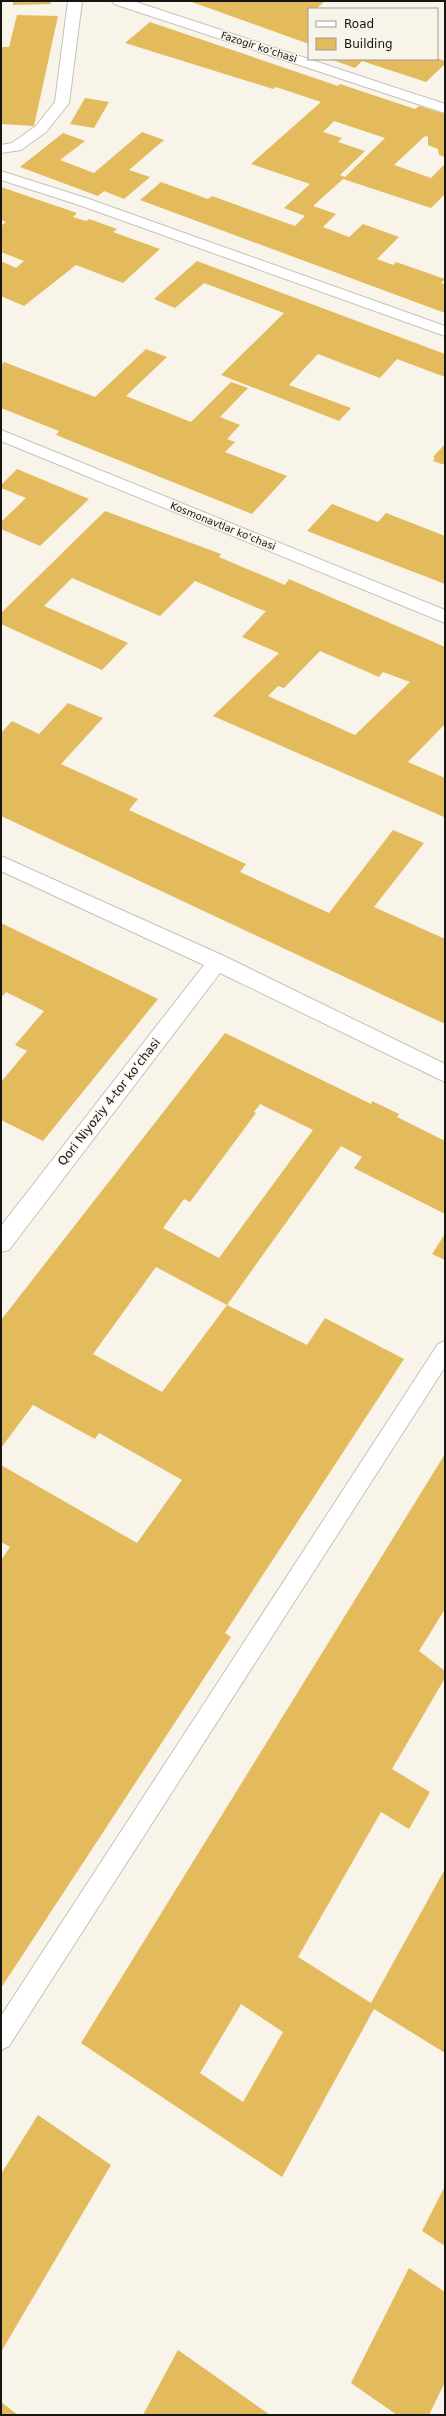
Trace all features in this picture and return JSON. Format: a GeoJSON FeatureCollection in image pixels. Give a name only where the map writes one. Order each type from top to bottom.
{"type":"FeatureCollection","features":[{"type":"Feature","properties":{"kind":"street"},"geometry":{"type":"LineString","coordinates":[[1,149],[16,146],[41,129],[62,103],[74,1]]}},
{"type":"Feature","properties":{"kind":"street","name":"Fazogir koʻchasi"},"geometry":{"type":"LineString","coordinates":[[119,1],[445,109]]}},
{"type":"Feature","properties":{"kind":"street"},"geometry":{"type":"LineString","coordinates":[[1,175],[445,331]]}},
{"type":"Feature","properties":{"kind":"street","name":"Kosmonavtlar koʻchasi"},"geometry":{"type":"LineString","coordinates":[[1,435],[445,617]]}},
{"type":"Feature","properties":{"kind":"street"},"geometry":{"type":"LineString","coordinates":[[1,863],[217,962],[445,1074]]}},
{"type":"Feature","properties":{"kind":"street","name":"Qori Niyoziy 4-tor koʻchasi"},"geometry":{"type":"LineString","coordinates":[[1,1243],[217,962]]}},
{"type":"Feature","properties":{"kind":"lane"},"geometry":{"type":"LineString","coordinates":[[1,2038],[445,1350]]}},
{"type":"Feature","properties":{"kind":"building"},"geometry":{"type":"Polygon","coordinates":[[[13,1],[50,1],[51,4],[13,5],[13,1]]]}},
{"type":"Feature","properties":{"kind":"building"},"geometry":{"type":"Polygon","coordinates":[[[189,1],[325,1],[317,8],[308,8],[308,44],[189,1]]]}},
{"type":"Feature","properties":{"kind":"building"},"geometry":{"type":"Polygon","coordinates":[[[17,15],[58,16],[34,126],[1,124],[1,47],[9,47],[17,15]]]}},
{"type":"Feature","properties":{"kind":"building"},"geometry":{"type":"Polygon","coordinates":[[[150,22],[338,86],[340,84],[415,109],[419,106],[445,114],[445,157],[439,155],[438,149],[428,145],[428,137],[425,136],[394,165],[431,178],[445,164],[445,194],[431,208],[343,179],[313,206],[336,214],[323,227],[349,237],[363,224],[399,237],[377,259],[393,265],[396,262],[445,279],[441,283],[445,284],[445,313],[140,200],[161,182],[208,199],[212,196],[295,226],[305,216],[284,208],[310,184],[251,164],[321,102],[276,87],[273,89],[125,43],[150,22]],[[334,121],[323,132],[342,138],[338,142],[365,151],[340,175],[345,177],[385,138],[334,121]]]}},
{"type":"Feature","properties":{"kind":"building"},"geometry":{"type":"Polygon","coordinates":[[[438,58],[445,61],[445,64],[426,82],[362,61],[355,68],[333,60],[438,60],[438,58]]]}},
{"type":"Feature","properties":{"kind":"building"},"geometry":{"type":"Polygon","coordinates":[[[85,98],[109,102],[94,128],[70,124],[85,98]]]}},
{"type":"Feature","properties":{"kind":"building"},"geometry":{"type":"Polygon","coordinates":[[[142,132],[164,140],[129,170],[150,177],[124,199],[104,191],[98,196],[20,167],[63,133],[85,141],[60,160],[94,173],[142,132]]]}},
{"type":"Feature","properties":{"kind":"building"},"geometry":{"type":"Polygon","coordinates":[[[1,187],[77,213],[73,217],[86,221],[89,219],[117,229],[113,232],[160,249],[123,283],[76,265],[24,306],[1,296],[1,261],[16,268],[24,261],[1,252],[1,226],[6,222],[1,220],[1,187]]]}},
{"type":"Feature","properties":{"kind":"building"},"geometry":{"type":"Polygon","coordinates":[[[197,261],[445,354],[445,377],[397,359],[380,378],[318,354],[289,385],[351,408],[339,421],[221,375],[284,313],[204,283],[175,308],[154,299],[197,261]]]}},
{"type":"Feature","properties":{"kind":"building"},"geometry":{"type":"Polygon","coordinates":[[[146,349],[167,357],[126,396],[191,422],[231,382],[248,388],[220,417],[240,425],[227,439],[235,442],[225,452],[287,476],[252,514],[56,435],[59,431],[1,408],[1,365],[4,362],[95,397],[146,349]]]}},
{"type":"Feature","properties":{"kind":"building"},"geometry":{"type":"Polygon","coordinates":[[[445,444],[445,465],[433,461],[435,458],[433,457],[445,444]]]}},
{"type":"Feature","properties":{"kind":"building"},"geometry":{"type":"Polygon","coordinates":[[[17,469],[89,499],[40,546],[1,529],[1,522],[26,498],[1,488],[1,485],[17,469]]]}},
{"type":"Feature","properties":{"kind":"building"},"geometry":{"type":"Polygon","coordinates":[[[332,504],[378,522],[386,513],[445,536],[445,584],[307,531],[332,504]]]}},
{"type":"Feature","properties":{"kind":"building"},"geometry":{"type":"Polygon","coordinates":[[[105,511],[221,554],[219,557],[285,585],[289,579],[445,647],[445,724],[408,762],[445,778],[444,817],[213,716],[279,653],[242,637],[266,611],[195,581],[160,616],[72,578],[44,606],[128,643],[102,670],[1,624],[1,613],[105,511]],[[320,651],[284,688],[278,686],[268,696],[355,735],[410,682],[383,672],[379,677],[320,651]]]}},
{"type":"Feature","properties":{"kind":"building"},"geometry":{"type":"Polygon","coordinates":[[[68,703],[103,718],[61,764],[138,799],[129,810],[246,864],[240,872],[329,913],[393,830],[424,843],[374,907],[445,939],[445,1024],[1,816],[1,733],[12,721],[39,734],[68,703]]]}},
{"type":"Feature","properties":{"kind":"building"},"geometry":{"type":"Polygon","coordinates":[[[1,923],[158,999],[43,1141],[1,1120],[1,1082],[27,1051],[15,1045],[44,1011],[6,992],[1,998],[1,923]]]}},
{"type":"Feature","properties":{"kind":"building"},"geometry":{"type":"Polygon","coordinates":[[[225,1033],[371,1104],[372,1101],[399,1114],[397,1117],[445,1141],[445,1214],[354,1168],[362,1157],[341,1146],[227,1305],[307,1345],[325,1318],[404,1359],[225,1633],[231,1637],[1,1988],[1,1560],[10,1547],[1,1542],[1,1465],[137,1543],[182,1480],[99,1433],[95,1439],[33,1405],[1,1448],[1,1320],[225,1033]],[[260,1104],[254,1112],[256,1113],[190,1202],[184,1199],[163,1228],[219,1258],[313,1130],[260,1104]],[[156,1267],[93,1354],[162,1392],[227,1305],[156,1267]]]}},
{"type":"Feature","properties":{"kind":"building"},"geometry":{"type":"Polygon","coordinates":[[[445,1234],[445,1260],[432,1254],[445,1234]]]}},
{"type":"Feature","properties":{"kind":"building"},"geometry":{"type":"Polygon","coordinates":[[[445,1454],[445,1609],[419,1651],[445,1671],[445,1678],[392,1769],[430,1792],[409,1829],[381,1812],[298,1957],[371,2003],[445,1869],[445,2053],[374,2009],[282,2177],[81,2043],[445,1454]],[[241,2004],[200,2073],[243,2102],[283,2032],[241,2004]]]}},
{"type":"Feature","properties":{"kind":"building"},"geometry":{"type":"Polygon","coordinates":[[[38,2115],[111,2165],[1,2352],[1,2174],[38,2115]]]}},
{"type":"Feature","properties":{"kind":"building"},"geometry":{"type":"Polygon","coordinates":[[[445,2186],[445,2246],[422,2231],[445,2186]]]}},
{"type":"Feature","properties":{"kind":"building"},"geometry":{"type":"Polygon","coordinates":[[[409,2268],[445,2292],[445,2382],[429,2415],[397,2415],[351,2383],[409,2268]]]}},
{"type":"Feature","properties":{"kind":"building"},"geometry":{"type":"Polygon","coordinates":[[[178,2350],[270,2415],[143,2415],[178,2350]]]}},
{"type":"Feature","properties":{"kind":"building"},"geometry":{"type":"Polygon","coordinates":[[[1,2402],[18,2415],[1,2415],[1,2402]]]}}]}
